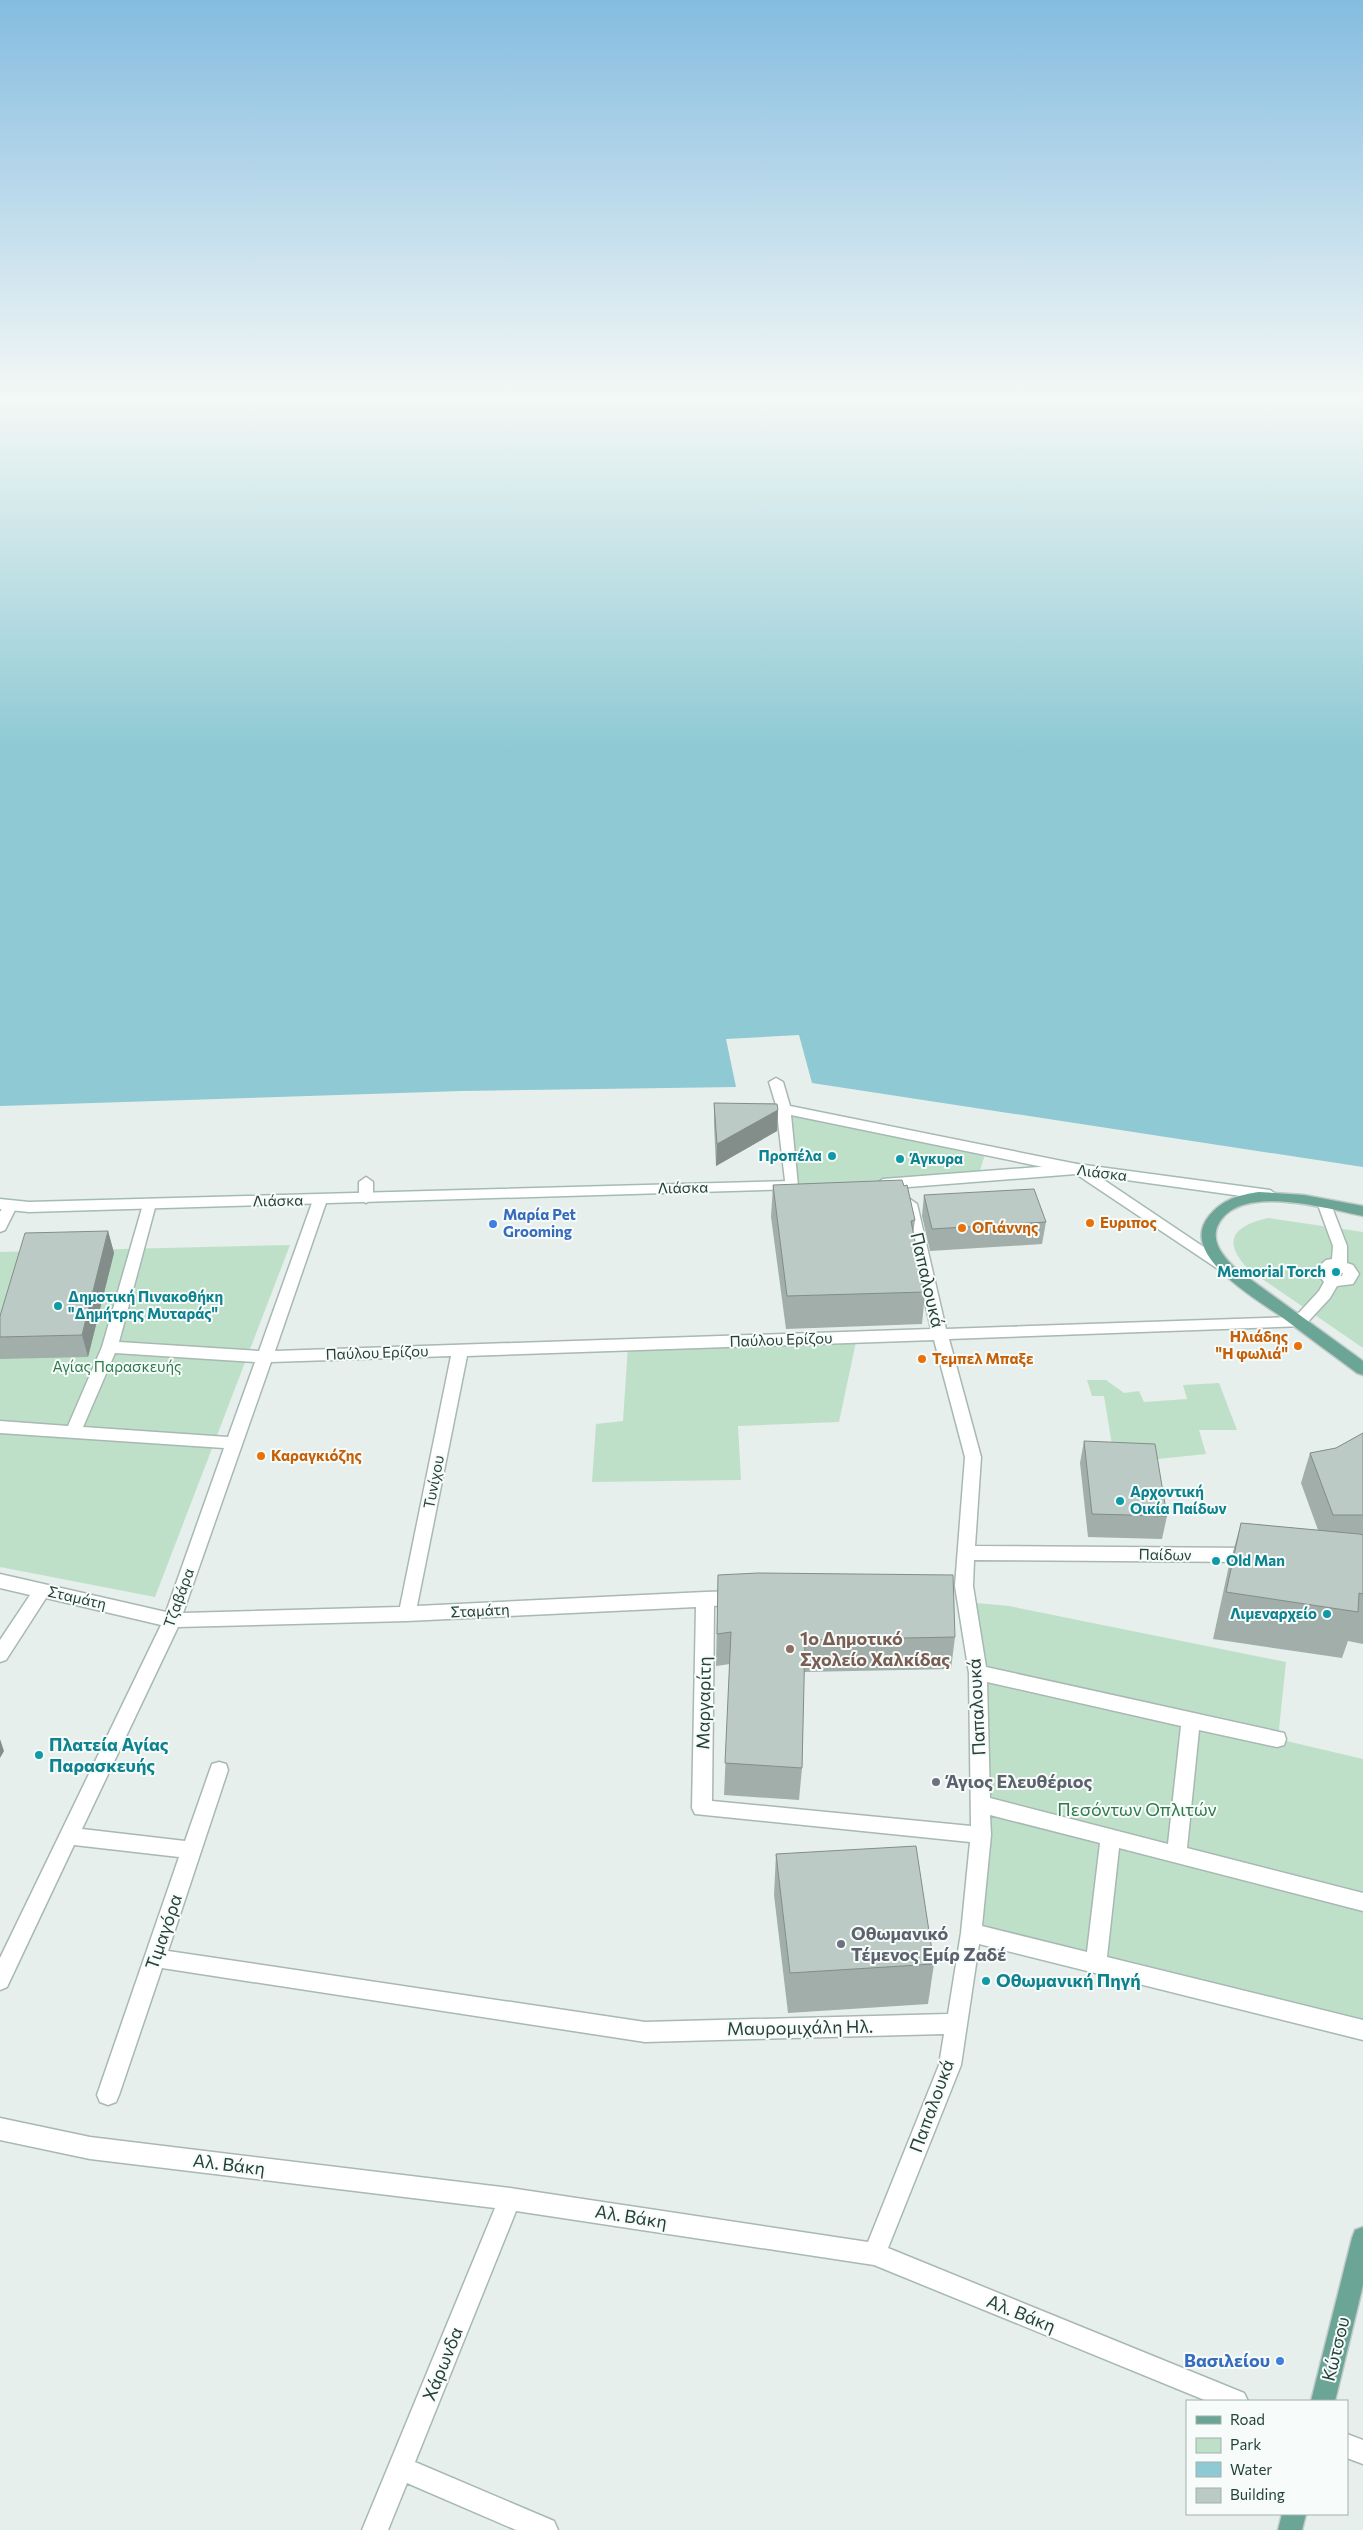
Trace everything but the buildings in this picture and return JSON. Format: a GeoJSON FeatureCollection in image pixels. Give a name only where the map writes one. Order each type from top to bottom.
{"type":"FeatureCollection","features":[{"type":"Feature","properties":{"kind":"main road"},"geometry":{"type":"LineString","coordinates":[[1282,1197],[1258,1197],[1242,1200],[1228,1206],[1214,1217],[1210,1224],[1209,1240],[1215,1257],[1230,1272],[1363,1369]]}},
{"type":"Feature","properties":{"kind":"main road","name":"Λιάσκα"},"geometry":{"type":"LineString","coordinates":[[1282,1197],[1363,1211]]}},
{"type":"Feature","properties":{"kind":"main road","name":"Κώτσου"},"geometry":{"type":"LineString","coordinates":[[1323,2400],[1363,2238]]}},
{"type":"Feature","properties":{"kind":"main road"},"geometry":{"type":"LineString","coordinates":[[1290,2530],[1294,2515]]}},
{"type":"Feature","properties":{"kind":"street"},"geometry":{"type":"LineString","coordinates":[[776,1082],[784,1110],[791,1186]]}},
{"type":"Feature","properties":{"kind":"street"},"geometry":{"type":"LineString","coordinates":[[744,1108],[784,1110],[1077,1169]]}},
{"type":"Feature","properties":{"kind":"street","name":"Λιάσκα"},"geometry":{"type":"LineString","coordinates":[[1077,1169],[1230,1272]]}},
{"type":"Feature","properties":{"kind":"street","name":"Λιάσκα"},"geometry":{"type":"LineString","coordinates":[[867,1184],[905,1184],[1077,1169],[1282,1197]]}},
{"type":"Feature","properties":{"kind":"street"},"geometry":{"type":"LineString","coordinates":[[366,1182],[366,1198]]}},
{"type":"Feature","properties":{"kind":"street","name":"Παπαλουκά"},"geometry":{"type":"LineString","coordinates":[[874,2254],[950,2065],[971,1933],[981,1835],[978,1674],[964,1586],[973,1457],[940,1334],[905,1184]]}},
{"type":"Feature","properties":{"kind":"street","name":"Λιάσκα"},"geometry":{"type":"LineString","coordinates":[[5,1205],[320,1200],[810,1185]]}},
{"type":"Feature","properties":{"kind":"street","name":"Τζαβάρα"},"geometry":{"type":"LineString","coordinates":[[0,1980],[172,1620],[320,1200]]}},
{"type":"Feature","properties":{"kind":"street"},"geometry":{"type":"LineString","coordinates":[[73,1432],[110,1346],[149,1204]]}},
{"type":"Feature","properties":{"kind":"street"},"geometry":{"type":"LineString","coordinates":[[0,1227],[5,1205]]}},
{"type":"Feature","properties":{"kind":"street"},"geometry":{"type":"LineString","coordinates":[[1325,1205],[1340,1246],[1339,1265]]}},
{"type":"Feature","properties":{"kind":"street"},"geometry":{"type":"LineString","coordinates":[[1327,1265],[1339,1265],[1348,1269],[1357,1280],[1342,1282],[1333,1280],[1326,1276],[1323,1270],[1327,1265]]}},
{"type":"Feature","properties":{"kind":"street"},"geometry":{"type":"LineString","coordinates":[[1299,1322],[1325,1294],[1333,1280]]}},
{"type":"Feature","properties":{"kind":"street","name":"Παύλου Ερίζου"},"geometry":{"type":"LineString","coordinates":[[110,1346],[264,1357],[1299,1322]]}},
{"type":"Feature","properties":{"kind":"street","name":"Τυνίχου"},"geometry":{"type":"LineString","coordinates":[[407,1614],[460,1350]]}},
{"type":"Feature","properties":{"kind":"street"},"geometry":{"type":"LineString","coordinates":[[0,1427],[234,1443]]}},
{"type":"Feature","properties":{"kind":"street","name":"Παίδων"},"geometry":{"type":"LineString","coordinates":[[967,1553],[1270,1556]]}},
{"type":"Feature","properties":{"kind":"street","name":"Σταμάτη"},"geometry":{"type":"LineString","coordinates":[[0,1581],[172,1620],[407,1614],[755,1597]]}},
{"type":"Feature","properties":{"kind":"street"},"geometry":{"type":"LineString","coordinates":[[944,1587],[964,1586]]}},
{"type":"Feature","properties":{"kind":"street"},"geometry":{"type":"LineString","coordinates":[[0,1655],[42,1590]]}},
{"type":"Feature","properties":{"kind":"street","name":"Μαργαρίτη"},"geometry":{"type":"LineString","coordinates":[[705,1599],[702,1808],[981,1835]]}},
{"type":"Feature","properties":{"kind":"street"},"geometry":{"type":"LineString","coordinates":[[978,1674],[1278,1739]]}},
{"type":"Feature","properties":{"kind":"street"},"geometry":{"type":"LineString","coordinates":[[1177,1854],[1191,1720]]}},
{"type":"Feature","properties":{"kind":"street","name":"Τιμαγόρα"},"geometry":{"type":"LineString","coordinates":[[108,2095],[219,1770]]}},
{"type":"Feature","properties":{"kind":"street"},"geometry":{"type":"LineString","coordinates":[[980,1804],[1363,1902]]}},
{"type":"Feature","properties":{"kind":"street"},"geometry":{"type":"LineString","coordinates":[[70,1836],[191,1850]]}},
{"type":"Feature","properties":{"kind":"street"},"geometry":{"type":"LineString","coordinates":[[1096,1964],[1111,1837]]}},
{"type":"Feature","properties":{"kind":"street"},"geometry":{"type":"LineString","coordinates":[[971,1933],[1363,2030]]}},
{"type":"Feature","properties":{"kind":"street","name":"Μαυρομιχάλη Ηλ."},"geometry":{"type":"LineString","coordinates":[[155,1958],[645,2032],[956,2024]]}},
{"type":"Feature","properties":{"kind":"street","name":"Αλ. Βάκη"},"geometry":{"type":"LineString","coordinates":[[0,2129],[90,2148],[510,2198],[874,2254],[1234,2400]]}},
{"type":"Feature","properties":{"kind":"street","name":"Χάρωνδα"},"geometry":{"type":"LineString","coordinates":[[375,2530],[510,2198]]}},
{"type":"Feature","properties":{"kind":"street"},"geometry":{"type":"LineString","coordinates":[[1348,2446],[1363,2452]]}},
{"type":"Feature","properties":{"kind":"street"},"geometry":{"type":"LineString","coordinates":[[401,2468],[545,2530]]}},
{"type":"Feature","properties":{"kind":"green space"},"geometry":{"type":"Polygon","coordinates":[[[784,1109],[986,1150],[978,1178],[791,1186],[784,1109]]]}},
{"type":"Feature","properties":{"kind":"green space"},"geometry":{"type":"Polygon","coordinates":[[[1268,1218],[1363,1232],[1363,1348],[1249,1270],[1240,1260],[1233,1243],[1239,1230],[1246,1225],[1268,1218]]]}},
{"type":"Feature","properties":{"kind":"green space","name":"Αγίας Παρασκευής"},"geometry":{"type":"Polygon","coordinates":[[[290,1245],[155,1597],[0,1567],[0,1252],[290,1245]]]}},
{"type":"Feature","properties":{"kind":"green space"},"geometry":{"type":"Polygon","coordinates":[[[857,1337],[839,1422],[738,1426],[741,1480],[592,1482],[596,1424],[623,1421],[628,1345],[857,1337]]]}},
{"type":"Feature","properties":{"kind":"green space"},"geometry":{"type":"Polygon","coordinates":[[[1087,1380],[1106,1380],[1124,1393],[1139,1391],[1144,1402],[1187,1399],[1183,1385],[1219,1383],[1237,1430],[1199,1430],[1206,1454],[1139,1461],[1113,1451],[1104,1396],[1092,1396],[1087,1380]]]}},
{"type":"Feature","properties":{"kind":"green space","name":"Πεσόντων Οπλιτών"},"geometry":{"type":"Polygon","coordinates":[[[966,1602],[1009,1606],[1286,1662],[1278,1739],[1363,1759],[1363,2030],[971,1933],[981,1835],[966,1602]]]}},
{"type":"Feature","properties":{"kind":"water"},"geometry":{"type":"Polygon","coordinates":[[[0,515],[1363,515],[1363,1167],[812,1083],[799,1035],[726,1039],[736,1087],[461,1091],[0,1106],[0,515]]]}},
{"type":"Feature","properties":{"kind":"place","name":"Προπέλα"},"geometry":{"type":"Point","coordinates":[832,1156]}},
{"type":"Feature","properties":{"kind":"place","name":"Άγκυρα"},"geometry":{"type":"Point","coordinates":[900,1159]}},
{"type":"Feature","properties":{"kind":"place","name":"Ευριπος"},"geometry":{"type":"Point","coordinates":[1090,1223]}},
{"type":"Feature","properties":{"kind":"place","name":"Μαρία Pet Grooming"},"geometry":{"type":"Point","coordinates":[493,1224]}},
{"type":"Feature","properties":{"kind":"place","name":"ΟΓιάννης"},"geometry":{"type":"Point","coordinates":[962,1228]}},
{"type":"Feature","properties":{"kind":"place","name":"Memorial Torch"},"geometry":{"type":"Point","coordinates":[1336,1272]}},
{"type":"Feature","properties":{"kind":"place","name":"Δημοτική Πινακοθήκη \"Δημήτρης Μυταράς\""},"geometry":{"type":"Point","coordinates":[58,1306]}},
{"type":"Feature","properties":{"kind":"place","name":"Ηλιάδης \"Η φωλιά\""},"geometry":{"type":"Point","coordinates":[1298,1346]}},
{"type":"Feature","properties":{"kind":"place","name":"Τεμπελ Μπαξε"},"geometry":{"type":"Point","coordinates":[922,1359]}},
{"type":"Feature","properties":{"kind":"place","name":"Καραγκιόζης"},"geometry":{"type":"Point","coordinates":[261,1456]}},
{"type":"Feature","properties":{"kind":"place","name":"Αρχοντική Οικία Παίδων"},"geometry":{"type":"Point","coordinates":[1120,1501]}},
{"type":"Feature","properties":{"kind":"place","name":"Old Man"},"geometry":{"type":"Point","coordinates":[1216,1561]}},
{"type":"Feature","properties":{"kind":"place","name":"Λιμεναρχείο"},"geometry":{"type":"Point","coordinates":[1327,1614]}},
{"type":"Feature","properties":{"kind":"place","name":"1ο Δημοτικό Σχολείο Χαλκίδας"},"geometry":{"type":"Point","coordinates":[790,1649]}},
{"type":"Feature","properties":{"kind":"place","name":"Πλατεία Αγίας Παρασκευής"},"geometry":{"type":"Point","coordinates":[39,1755]}},
{"type":"Feature","properties":{"kind":"place","name":"Άγιος Ελευθέριος"},"geometry":{"type":"Point","coordinates":[936,1782]}},
{"type":"Feature","properties":{"kind":"place","name":"Οθωμανικό Τέμενος Εμίρ Ζαδέ"},"geometry":{"type":"Point","coordinates":[841,1944]}},
{"type":"Feature","properties":{"kind":"place","name":"Οθωμανική Πηγή"},"geometry":{"type":"Point","coordinates":[986,1981]}},
{"type":"Feature","properties":{"kind":"place","name":"Βασιλείου"},"geometry":{"type":"Point","coordinates":[1280,2361]}}]}
